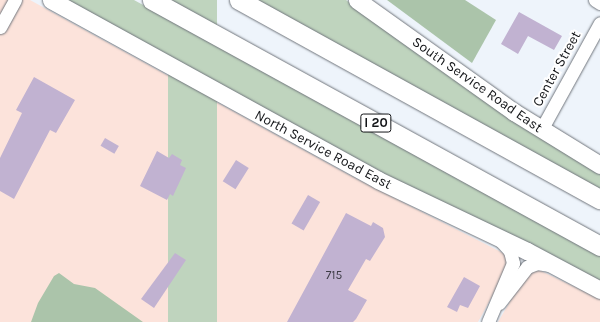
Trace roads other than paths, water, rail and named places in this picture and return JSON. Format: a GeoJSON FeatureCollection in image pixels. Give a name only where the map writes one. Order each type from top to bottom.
{"type":"FeatureCollection","features":[{"type":"Feature","properties":{"kind":"highway","name":"I 20"},"geometry":{"type":"LineString","coordinates":[[152,0],[600,246]]}},
{"type":"Feature","properties":{"kind":"highway"},"geometry":{"type":"LineString","coordinates":[[239,0],[600,199]]}},
{"type":"Feature","properties":{"kind":"main road","name":"North Service Road East"},"geometry":{"type":"LineString","coordinates":[[51,0],[378,180],[492,234],[600,290]]}},
{"type":"Feature","properties":{"kind":"main road","name":"South Service Road East"},"geometry":{"type":"LineString","coordinates":[[357,0],[541,130],[600,165]]}},
{"type":"Feature","properties":{"kind":"street"},"geometry":{"type":"LineString","coordinates":[[0,27],[15,0]]}},
{"type":"Feature","properties":{"kind":"street"},"geometry":{"type":"LineString","coordinates":[[595,0],[600,3]]}},
{"type":"Feature","properties":{"kind":"street","name":"Center Street"},"geometry":{"type":"LineString","coordinates":[[541,130],[600,23]]}},
{"type":"Feature","properties":{"kind":"street"},"geometry":{"type":"LineString","coordinates":[[492,234],[510,251],[513,260],[498,304]]}},
{"type":"Feature","properties":{"kind":"street"},"geometry":{"type":"LineString","coordinates":[[488,322],[498,304],[529,265],[537,262],[558,267]]}}]}
